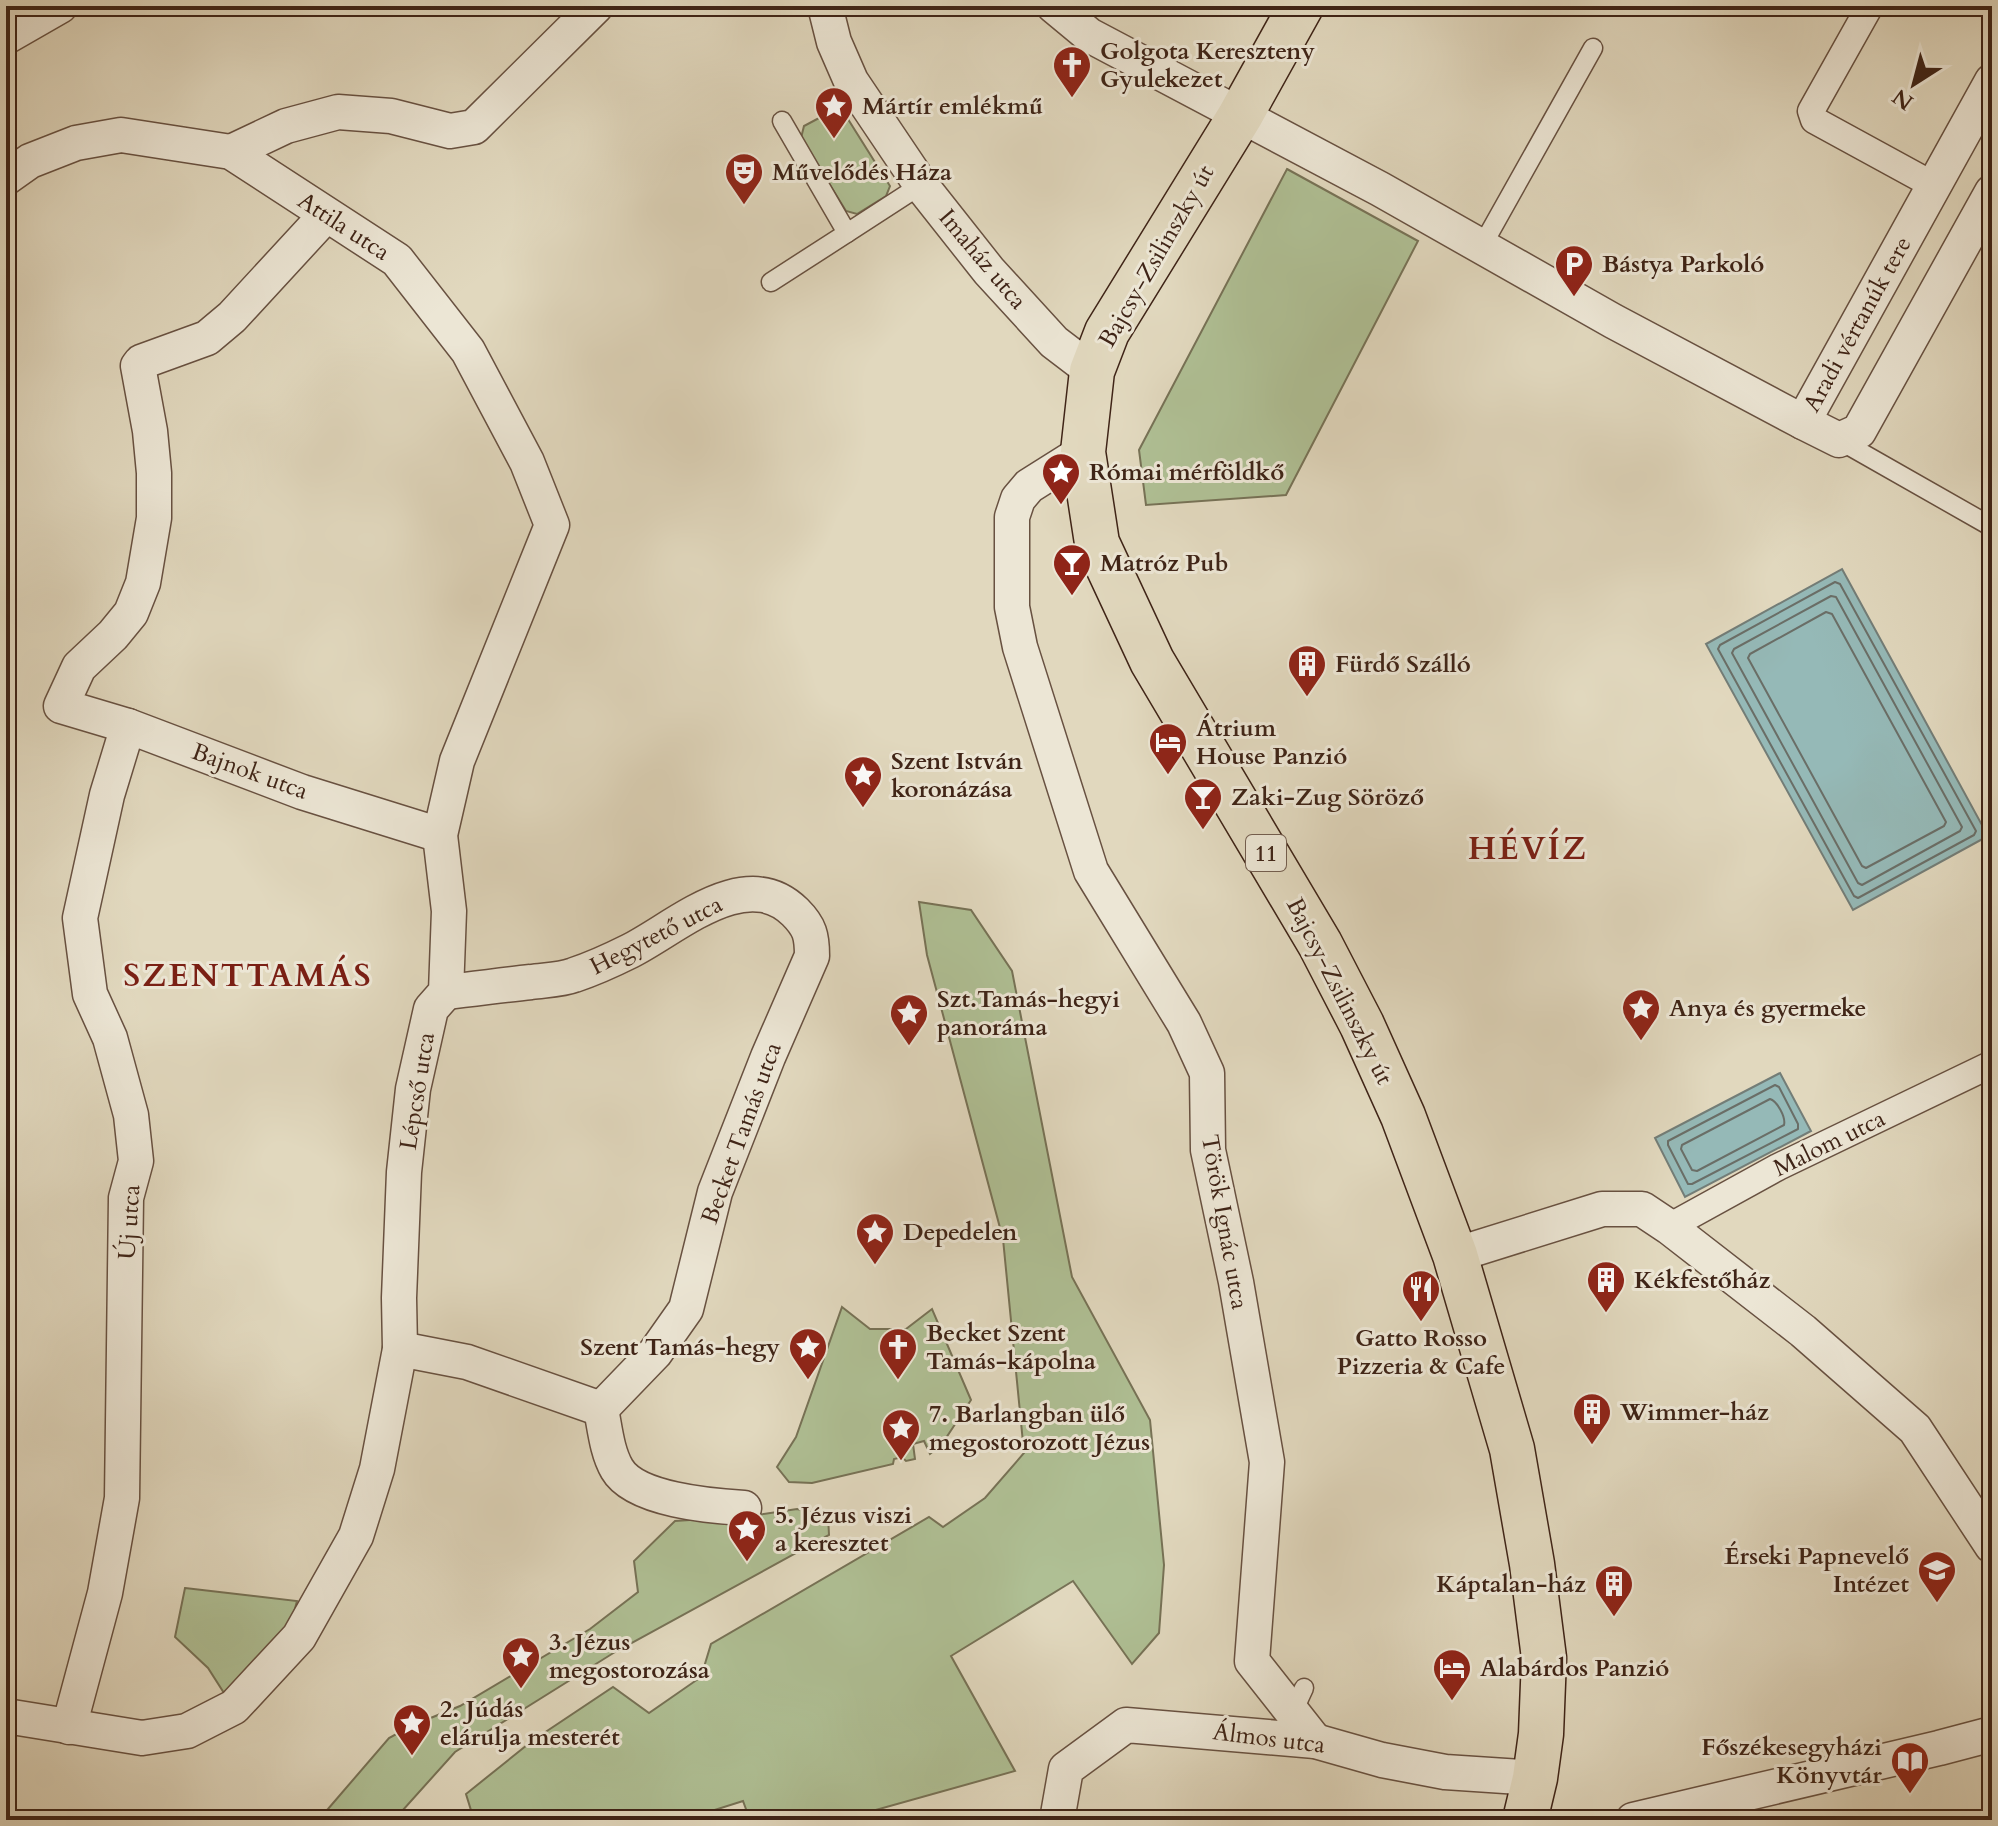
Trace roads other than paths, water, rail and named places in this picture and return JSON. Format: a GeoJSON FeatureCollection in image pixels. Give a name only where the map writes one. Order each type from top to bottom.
{"type":"FeatureCollection","features":[{"type":"Feature","properties":{"kind":"main road","name":"Bajcsy-Zsilinszky út"},"geometry":{"type":"LineString","coordinates":[[1301,6],[1240,116],[1107,332],[1092,371],[1083,452],[1097,543],[1103,556],[1152,661],[1320,944],[1362,1025],[1403,1116],[1455,1255],[1512,1449],[1544,1658],[1541,1734],[1525,1820]]}},
{"type":"Feature","properties":{"kind":"street"},"geometry":{"type":"LineString","coordinates":[[6,37],[60,6]]}},
{"type":"Feature","properties":{"kind":"street"},"geometry":{"type":"LineString","coordinates":[[231,152],[286,126],[338,112],[391,116],[450,131],[474,127],[596,6]]}},
{"type":"Feature","properties":{"kind":"street","name":"Imaház utca"},"geometry":{"type":"LineString","coordinates":[[825,6],[834,42],[851,81],[921,185],[989,271],[1054,342],[1092,371]]}},
{"type":"Feature","properties":{"kind":"street"},"geometry":{"type":"LineString","coordinates":[[1054,6],[1089,35],[1367,182],[1688,362],[1803,422]]}},
{"type":"Feature","properties":{"kind":"street"},"geometry":{"type":"LineString","coordinates":[[1870,6],[1811,111],[1814,120],[1933,185],[1986,202]]}},
{"type":"Feature","properties":{"kind":"street","name":"Aradi vértanúk tere"},"geometry":{"type":"LineString","coordinates":[[1986,202],[1859,431],[1839,440],[1803,422],[1992,81]]}},
{"type":"Feature","properties":{"kind":"street","name":"Attila utca"},"geometry":{"type":"LineString","coordinates":[[6,178],[30,161],[76,143],[121,135],[231,152],[397,260],[468,351],[527,462],[552,525]]}},
{"type":"Feature","properties":{"kind":"street","name":"Bajnok utca"},"geometry":{"type":"LineString","coordinates":[[326,215],[232,317],[207,338],[141,362],[138,366],[154,473],[154,518],[143,583],[131,613],[79,667],[61,706],[128,726],[302,792],[440,835]]}},
{"type":"Feature","properties":{"kind":"street","name":"Török Ignác utca"},"geometry":{"type":"LineString","coordinates":[[1083,452],[1029,486],[1018,499],[1012,517],[1011,592],[1020,647],[1091,871],[1184,1023],[1207,1073],[1208,1150],[1236,1282],[1267,1462],[1252,1661],[1299,1700],[1315,1741]]}},
{"type":"Feature","properties":{"kind":"street","name":"Lépcső utca"},"geometry":{"type":"LineString","coordinates":[[400,1349],[403,1187],[413,1089],[431,1009],[446,992],[449,911],[440,835],[457,761],[552,525]]}},
{"type":"Feature","properties":{"kind":"street","name":"Új utca"},"geometry":{"type":"LineString","coordinates":[[69,1727],[105,1593],[122,1498],[126,1198],[136,1161],[131,1115],[110,1038],[90,994],[80,918],[107,795],[128,726]]}},
{"type":"Feature","properties":{"kind":"street","name":"Hegytető utca"},"geometry":{"type":"LineString","coordinates":[[446,992],[571,976],[631,950],[723,898],[750,895],[772,897]]}},
{"type":"Feature","properties":{"kind":"street","name":"Becket Tamás utca"},"geometry":{"type":"LineString","coordinates":[[601,1409],[655,1353],[686,1309],[715,1192],[812,956],[812,938],[805,922],[772,897]]}},
{"type":"Feature","properties":{"kind":"street","name":"Malom utca"},"geometry":{"type":"LineString","coordinates":[[1669,1227],[1778,1167],[1992,1064]]}},
{"type":"Feature","properties":{"kind":"street"},"geometry":{"type":"LineString","coordinates":[[1455,1255],[1602,1209],[1642,1209],[1803,1331],[1915,1429],[1992,1546]]}},
{"type":"Feature","properties":{"kind":"street"},"geometry":{"type":"LineString","coordinates":[[6,1716],[142,1738],[187,1731],[234,1707],[299,1637],[356,1536],[377,1469],[400,1349],[467,1362],[601,1409],[610,1453],[618,1471],[634,1486],[674,1500],[744,1508]]}},
{"type":"Feature","properties":{"kind":"street","name":"Álmos utca"},"geometry":{"type":"LineString","coordinates":[[1057,1820],[1066,1769],[1126,1725],[1315,1741],[1382,1760],[1445,1772],[1535,1778]]}},
{"type":"Feature","properties":{"kind":"street"},"geometry":{"type":"LineString","coordinates":[[1633,1820],[1992,1734]]}},
{"type":"Feature","properties":{"kind":"lane"},"geometry":{"type":"LineString","coordinates":[[1482,246],[1593,48]]}},
{"type":"Feature","properties":{"kind":"lane"},"geometry":{"type":"LineString","coordinates":[[782,121],[847,233]]}},
{"type":"Feature","properties":{"kind":"lane"},"geometry":{"type":"LineString","coordinates":[[771,282],[921,185]]}},
{"type":"Feature","properties":{"kind":"lane"},"geometry":{"type":"LineString","coordinates":[[1839,440],[1992,527]]}},
{"type":"Feature","properties":{"kind":"water"},"geometry":{"type":"Polygon","coordinates":[[[1842,569],[1988,836],[1853,910],[1706,644],[1842,569]]]}},
{"type":"Feature","properties":{"kind":"water"},"geometry":{"type":"Polygon","coordinates":[[[1780,1073],[1811,1131],[1685,1197],[1655,1138],[1780,1073]]]}},
{"type":"Feature","properties":{"kind":"place","name":"Golgota Kereszteny Gyulekezet"},"geometry":{"type":"Point","coordinates":[1072,99]}},
{"type":"Feature","properties":{"kind":"place","name":"Mártír emlékmű"},"geometry":{"type":"Point","coordinates":[834,140]}},
{"type":"Feature","properties":{"kind":"place","name":"Művelődés Háza"},"geometry":{"type":"Point","coordinates":[744,206]}},
{"type":"Feature","properties":{"kind":"place","name":"Bástya Parkoló"},"geometry":{"type":"Point","coordinates":[1574,298]}},
{"type":"Feature","properties":{"kind":"place","name":"Római mérföldkő"},"geometry":{"type":"Point","coordinates":[1061,506]}},
{"type":"Feature","properties":{"kind":"place","name":"Matróz Pub"},"geometry":{"type":"Point","coordinates":[1072,597]}},
{"type":"Feature","properties":{"kind":"place","name":"Fürdő Szálló"},"geometry":{"type":"Point","coordinates":[1307,698]}},
{"type":"Feature","properties":{"kind":"place","name":"Átrium House Panzió"},"geometry":{"type":"Point","coordinates":[1168,776]}},
{"type":"Feature","properties":{"kind":"place","name":"Szent István koronázása"},"geometry":{"type":"Point","coordinates":[863,809]}},
{"type":"Feature","properties":{"kind":"place","name":"Zaki-Zug Söröző"},"geometry":{"type":"Point","coordinates":[1203,831]}},
{"type":"Feature","properties":{"kind":"place","name":"Anya és gyermeke"},"geometry":{"type":"Point","coordinates":[1641,1042]}},
{"type":"Feature","properties":{"kind":"place","name":"Szt.Tamás-hegyi panoráma"},"geometry":{"type":"Point","coordinates":[909,1047]}},
{"type":"Feature","properties":{"kind":"place","name":"Depedelen"},"geometry":{"type":"Point","coordinates":[875,1266]}},
{"type":"Feature","properties":{"kind":"place","name":"Kékfestőház"},"geometry":{"type":"Point","coordinates":[1606,1314]}},
{"type":"Feature","properties":{"kind":"place","name":"Gatto Rosso Pizzeria & Cafe"},"geometry":{"type":"Point","coordinates":[1421,1323]}},
{"type":"Feature","properties":{"kind":"place","name":"Szent Tamás-hegy"},"geometry":{"type":"Point","coordinates":[808,1381]}},
{"type":"Feature","properties":{"kind":"place","name":"Becket Szent Tamás-kápolna"},"geometry":{"type":"Point","coordinates":[898,1381]}},
{"type":"Feature","properties":{"kind":"place","name":"Wimmer-ház"},"geometry":{"type":"Point","coordinates":[1592,1446]}},
{"type":"Feature","properties":{"kind":"place","name":"7. Barlangban ülő megostorozott Jézus"},"geometry":{"type":"Point","coordinates":[901,1462]}},
{"type":"Feature","properties":{"kind":"place","name":"5. Jézus viszi a keresztet"},"geometry":{"type":"Point","coordinates":[747,1563]}},
{"type":"Feature","properties":{"kind":"place","name":"Érseki Papnevelő Intézet"},"geometry":{"type":"Point","coordinates":[1937,1604]}},
{"type":"Feature","properties":{"kind":"place","name":"Káptalan-ház"},"geometry":{"type":"Point","coordinates":[1614,1618]}},
{"type":"Feature","properties":{"kind":"place","name":"3. Jézus megostorozása"},"geometry":{"type":"Point","coordinates":[521,1690]}},
{"type":"Feature","properties":{"kind":"place","name":"Alabárdos Panzió"},"geometry":{"type":"Point","coordinates":[1452,1702]}},
{"type":"Feature","properties":{"kind":"place","name":"2. Júdás elárulja mesterét"},"geometry":{"type":"Point","coordinates":[412,1757]}},
{"type":"Feature","properties":{"kind":"place","name":"Főszékesegyházi Könyvtár"},"geometry":{"type":"Point","coordinates":[1910,1795]}},
{"type":"Feature","properties":{"kind":"district","name":"HÉVÍZ"},"geometry":{"type":"Point","coordinates":[1528,848]}},
{"type":"Feature","properties":{"kind":"district","name":"SZENTTAMÁS"},"geometry":{"type":"Point","coordinates":[248,975]}}]}
